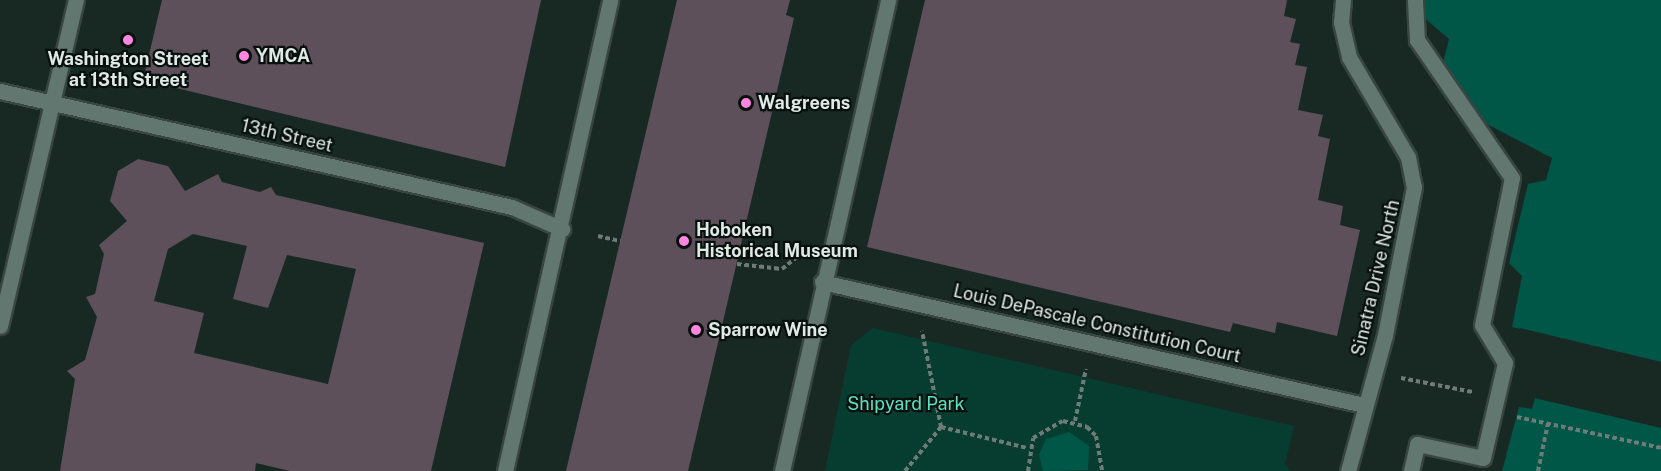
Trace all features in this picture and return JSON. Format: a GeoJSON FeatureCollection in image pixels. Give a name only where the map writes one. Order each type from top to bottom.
{"type":"FeatureCollection","features":[{"type":"Feature","properties":{"kind":"street"},"geometry":{"type":"LineString","coordinates":[[0,326],[76,0]]}},
{"type":"Feature","properties":{"kind":"street"},"geometry":{"type":"LineString","coordinates":[[505,471],[562,229],[610,0]]}},
{"type":"Feature","properties":{"kind":"street"},"geometry":{"type":"LineString","coordinates":[[782,471],[822,282],[888,0]]}},
{"type":"Feature","properties":{"kind":"street","name":"Sinatra Drive North"},"geometry":{"type":"LineString","coordinates":[[1343,0],[1341,22],[1349,57],[1408,158],[1414,187],[1395,292],[1348,471]]}},
{"type":"Feature","properties":{"kind":"street"},"geometry":{"type":"LineString","coordinates":[[1411,471],[1417,444],[1484,459],[1505,363],[1482,325],[1512,178],[1417,40],[1415,0]]}},
{"type":"Feature","properties":{"kind":"street","name":"13th Street"},"geometry":{"type":"LineString","coordinates":[[0,91],[512,207],[562,229]]}},
{"type":"Feature","properties":{"kind":"street","name":"Louis DePascale Constitution Court"},"geometry":{"type":"LineString","coordinates":[[822,282],[1364,405]]}},
{"type":"Feature","properties":{"kind":"path"},"geometry":{"type":"LineString","coordinates":[[598,236],[620,241]]}},
{"type":"Feature","properties":{"kind":"path"},"geometry":{"type":"LineString","coordinates":[[736,264],[782,269],[807,248]]}},
{"type":"Feature","properties":{"kind":"path"},"geometry":{"type":"LineString","coordinates":[[921,335],[941,428]]}},
{"type":"Feature","properties":{"kind":"path"},"geometry":{"type":"LineString","coordinates":[[1075,421],[1085,374]]}},
{"type":"Feature","properties":{"kind":"path"},"geometry":{"type":"LineString","coordinates":[[1397,377],[1497,397]]}},
{"type":"Feature","properties":{"kind":"path"},"geometry":{"type":"LineString","coordinates":[[1517,417],[1661,448]]}},
{"type":"Feature","properties":{"kind":"path"},"geometry":{"type":"LineString","coordinates":[[1028,471],[1028,448],[1041,429],[1075,421],[1096,436],[1102,471]]}},
{"type":"Feature","properties":{"kind":"path"},"geometry":{"type":"LineString","coordinates":[[1538,471],[1548,423]]}},
{"type":"Feature","properties":{"kind":"path"},"geometry":{"type":"LineString","coordinates":[[941,428],[1028,448]]}},
{"type":"Feature","properties":{"kind":"path"},"geometry":{"type":"LineString","coordinates":[[905,471],[941,428]]}},
{"type":"Feature","properties":{"kind":"green space","name":"Shipyard Park"},"geometry":{"type":"Polygon","coordinates":[[[873,328],[1294,426],[1285,464],[1291,471],[825,471],[851,345],[873,328]]]}},
{"type":"Feature","properties":{"kind":"shaded area"},"geometry":{"type":"Polygon","coordinates":[[[1425,0],[1661,0],[1661,362],[1512,327],[1522,276],[1509,263],[1528,184],[1546,180],[1552,158],[1487,124],[1443,63],[1449,39],[1422,16],[1425,0]]]}},
{"type":"Feature","properties":{"kind":"shaded area"},"geometry":{"type":"Polygon","coordinates":[[[1535,398],[1661,428],[1661,471],[1502,471],[1519,407],[1532,409],[1535,398]]]}},
{"type":"Feature","properties":{"kind":"shaded area"},"geometry":{"type":"Polygon","coordinates":[[[1069,432],[1089,446],[1088,470],[1043,471],[1039,455],[1046,439],[1069,432]]]}},
{"type":"Feature","properties":{"kind":"pier"},"geometry":{"type":"Polygon","coordinates":[[[1520,328],[1661,362],[1661,365],[1521,332],[1520,328]]]}},
{"type":"Feature","properties":{"kind":"pier"},"geometry":{"type":"Polygon","coordinates":[[[1536,395],[1661,424],[1661,427],[1535,398],[1536,395]]]}},
{"type":"Feature","properties":{"kind":"building"},"geometry":{"type":"Polygon","coordinates":[[[162,0],[541,0],[505,167],[143,80],[162,0]]]}},
{"type":"Feature","properties":{"kind":"building"},"geometry":{"type":"Polygon","coordinates":[[[677,0],[790,0],[786,15],[794,18],[688,471],[566,471],[677,0]]]}},
{"type":"Feature","properties":{"kind":"building"},"geometry":{"type":"Polygon","coordinates":[[[925,0],[1287,0],[1284,16],[1296,19],[1290,42],[1300,44],[1295,65],[1307,67],[1298,110],[1323,115],[1318,136],[1330,139],[1318,200],[1343,206],[1340,225],[1360,230],[1337,336],[1277,322],[1275,333],[1233,323],[1230,332],[867,247],[925,0]]]}},
{"type":"Feature","properties":{"kind":"building"},"geometry":{"type":"Polygon","coordinates":[[[138,159],[168,166],[185,191],[218,174],[222,182],[260,192],[271,187],[276,195],[484,243],[431,471],[290,471],[256,463],[255,471],[60,471],[75,379],[67,371],[85,360],[97,317],[86,297],[95,294],[104,254],[99,245],[127,221],[110,201],[118,171],[138,159]],[[193,234],[168,249],[154,301],[204,313],[194,353],[328,384],[356,269],[287,255],[268,308],[233,299],[247,246],[193,234]]]}},
{"type":"Feature","properties":{"kind":"place","name":"Washington Street at 13th Street"},"geometry":{"type":"Point","coordinates":[128,40]}},
{"type":"Feature","properties":{"kind":"place","name":"YMCA"},"geometry":{"type":"Point","coordinates":[244,56]}},
{"type":"Feature","properties":{"kind":"place","name":"Walgreens"},"geometry":{"type":"Point","coordinates":[746,103]}},
{"type":"Feature","properties":{"kind":"place","name":"Hoboken Historical Museum"},"geometry":{"type":"Point","coordinates":[684,241]}},
{"type":"Feature","properties":{"kind":"place","name":"Sparrow Wine"},"geometry":{"type":"Point","coordinates":[696,330]}}]}
